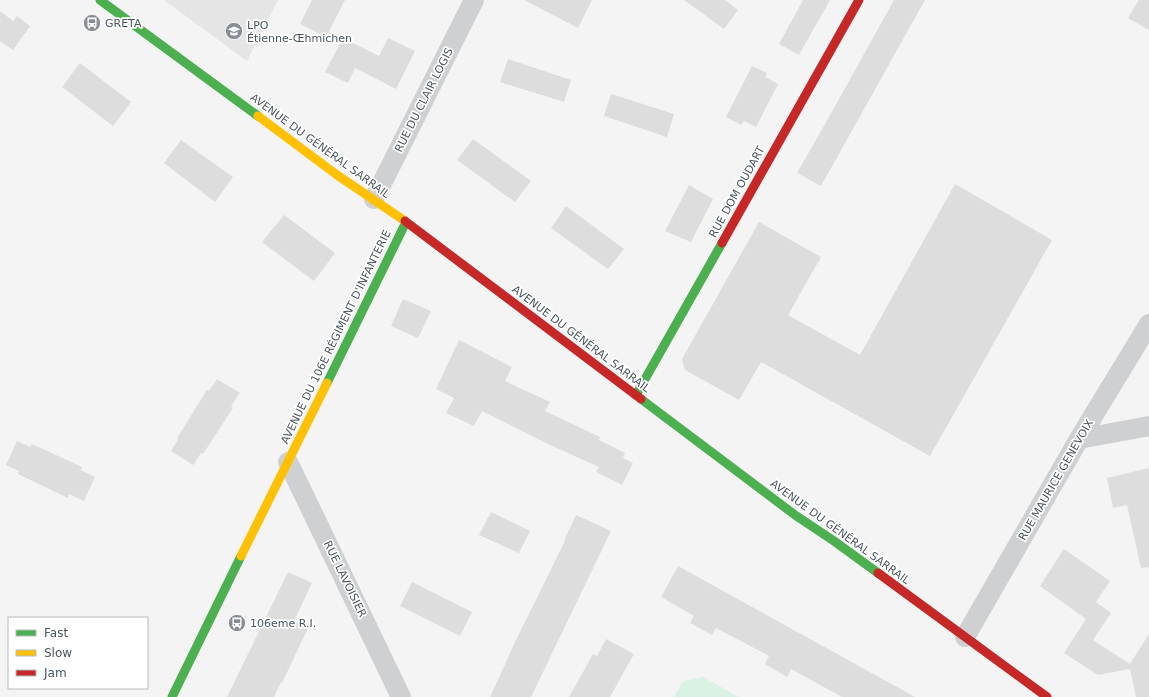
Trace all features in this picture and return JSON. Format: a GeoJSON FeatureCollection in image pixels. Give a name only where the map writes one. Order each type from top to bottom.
{"type":"FeatureCollection","features":[{"type":"Feature","properties":{"kind":"main road","name":"AVENUE DU GÉNÉRAL SARRAIL"},"geometry":{"type":"LineString","coordinates":[[100,0],[337,175],[406,222],[795,515],[834,541],[1047,697]]}},
{"type":"Feature","properties":{"kind":"main road","name":"RUE DOM OUDART"},"geometry":{"type":"LineString","coordinates":[[636,395],[859,0]]}},
{"type":"Feature","properties":{"kind":"main road","name":"AVENUE DU 106E RÉGIMENT D'INFANTERIE"},"geometry":{"type":"LineString","coordinates":[[172,697],[406,222]]}},
{"type":"Feature","properties":{"kind":"street","name":"RUE DU CLAIR LOGIS"},"geometry":{"type":"LineString","coordinates":[[374,199],[474,0]]}},
{"type":"Feature","properties":{"kind":"street","name":"RUE MAURICE GENEVOIX"},"geometry":{"type":"LineString","coordinates":[[965,637],[1079,439],[1149,324]]}},
{"type":"Feature","properties":{"kind":"street"},"geometry":{"type":"LineString","coordinates":[[1079,439],[1149,426]]}},
{"type":"Feature","properties":{"kind":"street","name":"RUE LAVOISIER"},"geometry":{"type":"LineString","coordinates":[[288,462],[401,697]]}},
{"type":"Feature","properties":{"kind":"shaded area","name":"LPO Étienne-Œhmichen"},"geometry":{"type":"Polygon","coordinates":[[[164,0],[278,0],[247,61],[164,0]]]}},
{"type":"Feature","properties":{"kind":"green space"},"geometry":{"type":"Polygon","coordinates":[[[703,677],[739,697],[674,697],[683,681],[703,677]]]}},
{"type":"Feature","properties":{"kind":"building"},"geometry":{"type":"Polygon","coordinates":[[[312,0],[345,0],[326,37],[300,24],[312,0]]]}},
{"type":"Feature","properties":{"kind":"building"},"geometry":{"type":"Polygon","coordinates":[[[524,0],[592,0],[578,28],[524,0]]]}},
{"type":"Feature","properties":{"kind":"building"},"geometry":{"type":"Polygon","coordinates":[[[684,0],[725,0],[738,10],[724,29],[684,0]]]}},
{"type":"Feature","properties":{"kind":"building"},"geometry":{"type":"Polygon","coordinates":[[[803,0],[830,0],[799,55],[779,44],[803,0]]]}},
{"type":"Feature","properties":{"kind":"building"},"geometry":{"type":"Polygon","coordinates":[[[894,0],[925,0],[821,186],[797,173],[894,0]]]}},
{"type":"Feature","properties":{"kind":"building"},"geometry":{"type":"Polygon","coordinates":[[[1139,0],[1149,0],[1149,30],[1128,18],[1139,0]]]}},
{"type":"Feature","properties":{"kind":"building"},"geometry":{"type":"Polygon","coordinates":[[[0,11],[13,21],[17,16],[30,26],[13,50],[0,41],[0,11]]]}},
{"type":"Feature","properties":{"kind":"building"},"geometry":{"type":"Polygon","coordinates":[[[343,38],[379,56],[388,38],[415,51],[396,89],[355,68],[348,83],[325,72],[343,38]]]}},
{"type":"Feature","properties":{"kind":"building"},"geometry":{"type":"Polygon","coordinates":[[[508,59],[571,80],[564,102],[500,82],[508,59]]]}},
{"type":"Feature","properties":{"kind":"building"},"geometry":{"type":"Polygon","coordinates":[[[80,63],[131,102],[113,126],[62,87],[80,63]]]}},
{"type":"Feature","properties":{"kind":"building"},"geometry":{"type":"Polygon","coordinates":[[[752,66],[767,73],[765,77],[778,84],[756,127],[744,121],[741,125],[726,117],[752,66]]]}},
{"type":"Feature","properties":{"kind":"building"},"geometry":{"type":"Polygon","coordinates":[[[611,94],[674,114],[667,137],[604,116],[611,94]]]}},
{"type":"Feature","properties":{"kind":"building"},"geometry":{"type":"Polygon","coordinates":[[[473,139],[531,181],[515,202],[457,160],[473,139]]]}},
{"type":"Feature","properties":{"kind":"building"},"geometry":{"type":"Polygon","coordinates":[[[181,140],[233,177],[215,202],[164,163],[181,140]]]}},
{"type":"Feature","properties":{"kind":"building"},"geometry":{"type":"Polygon","coordinates":[[[955,184],[1052,240],[930,456],[761,362],[739,400],[685,370],[682,359],[759,222],[821,257],[788,315],[860,355],[955,184]]]}},
{"type":"Feature","properties":{"kind":"building"},"geometry":{"type":"Polygon","coordinates":[[[689,185],[713,199],[691,242],[665,231],[689,185]]]}},
{"type":"Feature","properties":{"kind":"building"},"geometry":{"type":"Polygon","coordinates":[[[566,206],[624,249],[608,269],[551,228],[566,206]]]}},
{"type":"Feature","properties":{"kind":"building"},"geometry":{"type":"Polygon","coordinates":[[[284,215],[335,253],[314,281],[262,242],[284,215]]]}},
{"type":"Feature","properties":{"kind":"building"},"geometry":{"type":"Polygon","coordinates":[[[403,299],[431,311],[418,338],[391,326],[403,299]]]}},
{"type":"Feature","properties":{"kind":"building"},"geometry":{"type":"Polygon","coordinates":[[[459,340],[512,367],[505,381],[550,402],[545,411],[600,437],[599,440],[625,453],[623,458],[633,463],[622,485],[596,472],[599,467],[548,444],[482,411],[474,426],[446,413],[454,398],[436,389],[459,340]]]}},
{"type":"Feature","properties":{"kind":"building"},"geometry":{"type":"Polygon","coordinates":[[[217,379],[240,393],[231,406],[233,408],[203,454],[201,453],[193,465],[171,451],[178,439],[177,438],[207,390],[209,391],[217,379]]]}},
{"type":"Feature","properties":{"kind":"building"},"geometry":{"type":"Polygon","coordinates":[[[17,441],[30,447],[32,444],[82,467],[81,470],[95,477],[84,501],[69,494],[68,498],[18,474],[19,471],[6,465],[17,441]]]}},
{"type":"Feature","properties":{"kind":"building"},"geometry":{"type":"Polygon","coordinates":[[[1149,468],[1149,567],[1141,568],[1127,505],[1113,508],[1107,478],[1149,468]]]}},
{"type":"Feature","properties":{"kind":"building"},"geometry":{"type":"Polygon","coordinates":[[[491,512],[530,531],[519,553],[479,535],[491,512]]]}},
{"type":"Feature","properties":{"kind":"building"},"geometry":{"type":"Polygon","coordinates":[[[576,515],[611,531],[531,697],[490,697],[516,640],[565,541],[576,515]]]}},
{"type":"Feature","properties":{"kind":"building"},"geometry":{"type":"Polygon","coordinates":[[[1064,549],[1110,581],[1096,602],[1111,613],[1093,640],[1130,664],[1149,634],[1149,697],[1136,697],[1130,669],[1098,675],[1064,653],[1086,619],[1040,586],[1064,549]]]}},
{"type":"Feature","properties":{"kind":"building"},"geometry":{"type":"Polygon","coordinates":[[[678,566],[915,697],[842,697],[791,669],[787,677],[765,664],[769,656],[716,628],[712,635],[690,623],[694,616],[661,597],[678,566]]]}},
{"type":"Feature","properties":{"kind":"building"},"geometry":{"type":"Polygon","coordinates":[[[288,572],[312,583],[294,621],[308,628],[282,683],[281,682],[274,697],[227,697],[288,572]]]}},
{"type":"Feature","properties":{"kind":"building"},"geometry":{"type":"Polygon","coordinates":[[[412,582],[472,612],[460,636],[400,606],[412,582]]]}},
{"type":"Feature","properties":{"kind":"building"},"geometry":{"type":"Polygon","coordinates":[[[606,639],[634,654],[610,697],[569,697],[593,654],[597,656],[606,639]]]}},
{"type":"Feature","properties":{"kind":"traffic: fast"},"geometry":{"type":"LineString","coordinates":[[100,0],[258,116]]}},
{"type":"Feature","properties":{"kind":"traffic: fast"},"geometry":{"type":"LineString","coordinates":[[327,383],[406,222]]}},
{"type":"Feature","properties":{"kind":"traffic: fast"},"geometry":{"type":"LineString","coordinates":[[636,395],[722,243]]}},
{"type":"Feature","properties":{"kind":"traffic: fast"},"geometry":{"type":"LineString","coordinates":[[641,399],[795,515],[878,573]]}},
{"type":"Feature","properties":{"kind":"traffic: fast"},"geometry":{"type":"LineString","coordinates":[[172,697],[241,556]]}},
{"type":"Feature","properties":{"kind":"traffic: slow"},"geometry":{"type":"LineString","coordinates":[[258,116],[337,175],[405,221]]}},
{"type":"Feature","properties":{"kind":"traffic: slow"},"geometry":{"type":"LineString","coordinates":[[241,556],[327,383]]}},
{"type":"Feature","properties":{"kind":"traffic: jam"},"geometry":{"type":"LineString","coordinates":[[722,243],[859,0]]}},
{"type":"Feature","properties":{"kind":"traffic: jam"},"geometry":{"type":"LineString","coordinates":[[405,221],[641,399]]}},
{"type":"Feature","properties":{"kind":"traffic: jam"},"geometry":{"type":"LineString","coordinates":[[878,573],[1047,697]]}},
{"type":"Feature","properties":{"kind":"place","name":"GRETA"},"geometry":{"type":"Point","coordinates":[92,23]}},
{"type":"Feature","properties":{"kind":"place","name":"LPO Étienne-Œhmichen"},"geometry":{"type":"Point","coordinates":[234,31]}},
{"type":"Feature","properties":{"kind":"place","name":"106eme R.I."},"geometry":{"type":"Point","coordinates":[237,623]}}]}
